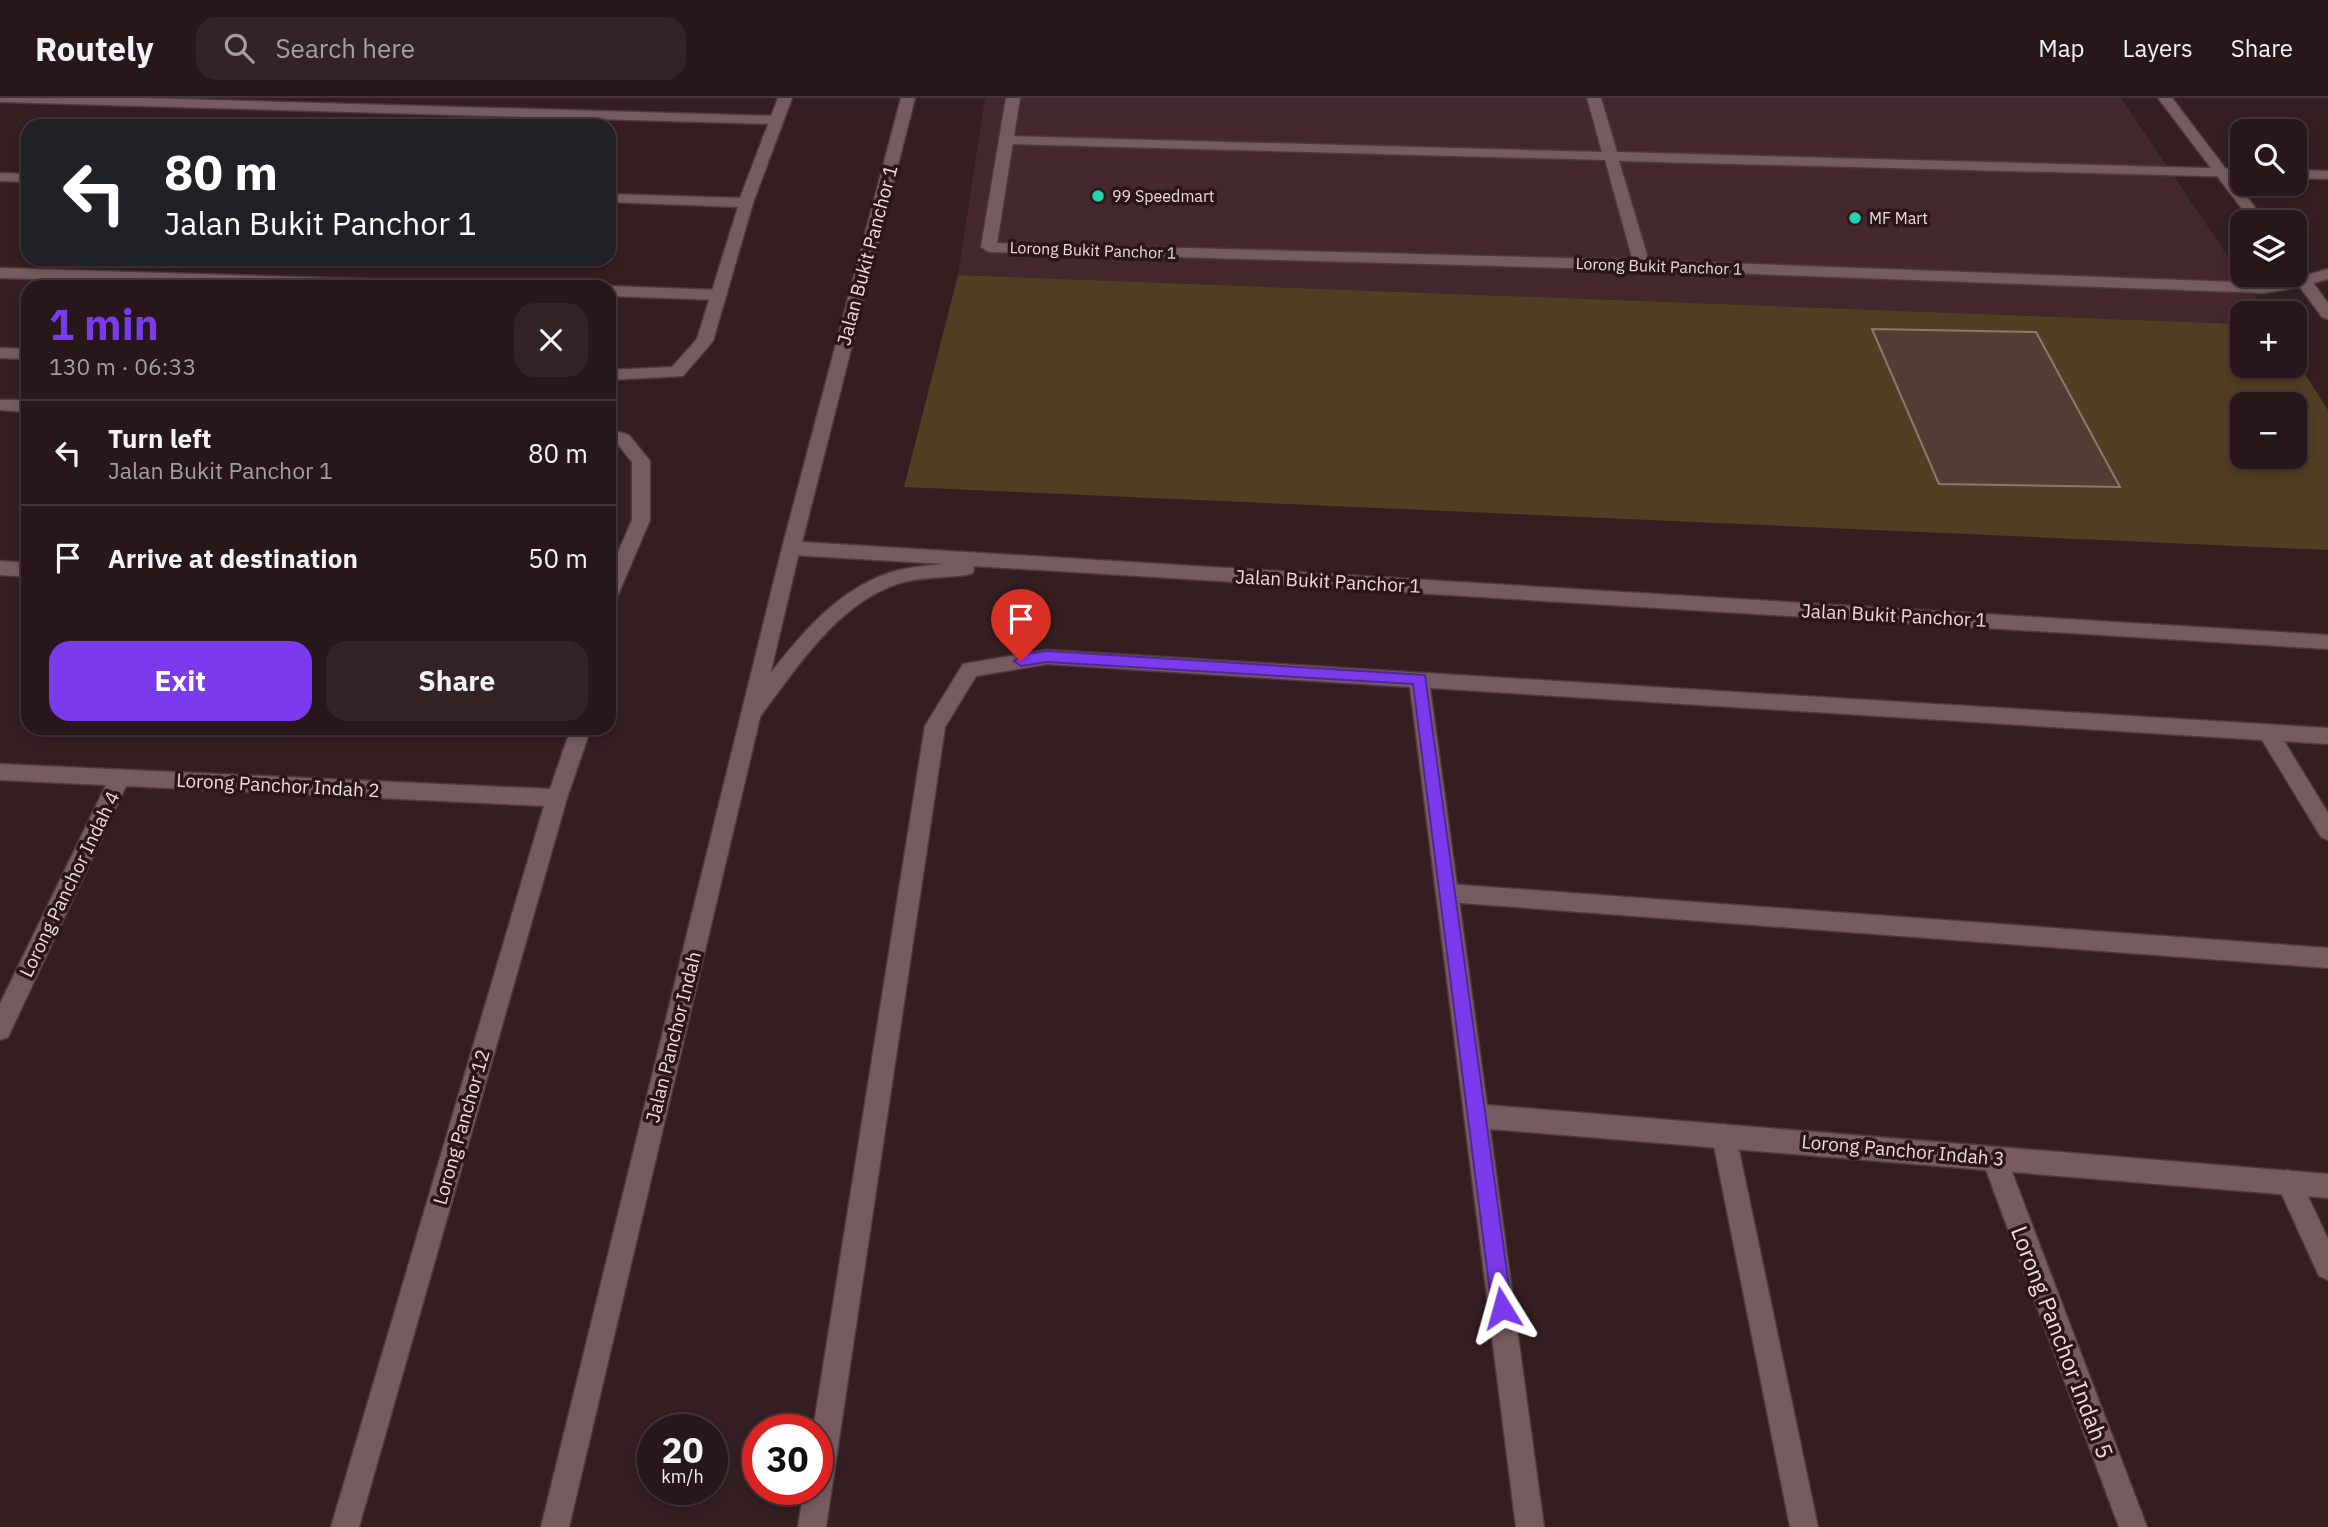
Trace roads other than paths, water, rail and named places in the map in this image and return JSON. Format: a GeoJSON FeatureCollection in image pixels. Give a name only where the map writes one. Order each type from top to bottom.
{"type":"FeatureCollection","features":[{"type":"Feature","properties":{"kind":"street"},"geometry":{"type":"LineString","coordinates":[[0,98],[777,120]]}},
{"type":"Feature","properties":{"kind":"street"},"geometry":{"type":"LineString","coordinates":[[616,375],[677,372],[705,341],[746,203],[785,98]]}},
{"type":"Feature","properties":{"kind":"street","name":"Jalan Bukit Panchor 1"},"geometry":{"type":"LineString","coordinates":[[908,98],[791,548],[2328,642]]}},
{"type":"Feature","properties":{"kind":"street"},"geometry":{"type":"LineString","coordinates":[[1013,98],[1006,140],[2230,172]]}},
{"type":"Feature","properties":{"kind":"street"},"geometry":{"type":"LineString","coordinates":[[1594,98],[1642,265]]}},
{"type":"Feature","properties":{"kind":"street"},"geometry":{"type":"LineString","coordinates":[[2165,98],[2250,210]]}},
{"type":"Feature","properties":{"kind":"street","name":"Lorong Bukit Panchor 1"},"geometry":{"type":"LineString","coordinates":[[1006,140],[989,247],[1642,265],[2230,287]]}},
{"type":"Feature","properties":{"kind":"street"},"geometry":{"type":"LineString","coordinates":[[2307,174],[2328,175]]}},
{"type":"Feature","properties":{"kind":"street"},"geometry":{"type":"LineString","coordinates":[[0,177],[21,178]]}},
{"type":"Feature","properties":{"kind":"street"},"geometry":{"type":"LineString","coordinates":[[616,198],[746,203]]}},
{"type":"Feature","properties":{"kind":"street"},"geometry":{"type":"LineString","coordinates":[[0,274],[212,280]]}},
{"type":"Feature","properties":{"kind":"street","name":"Lorong Bukit Panchor 1"},"geometry":{"type":"LineString","coordinates":[[2307,275],[2328,274]]}},
{"type":"Feature","properties":{"kind":"street"},"geometry":{"type":"LineString","coordinates":[[2307,286],[2328,314]]}},
{"type":"Feature","properties":{"kind":"street","name":"Lorong Bukit Panchor 1"},"geometry":{"type":"LineString","coordinates":[[2237,287],[2267,287]]}},
{"type":"Feature","properties":{"kind":"street"},"geometry":{"type":"LineString","coordinates":[[616,291],[719,295]]}},
{"type":"Feature","properties":{"kind":"street"},"geometry":{"type":"LineString","coordinates":[[0,353],[21,354]]}},
{"type":"Feature","properties":{"kind":"street"},"geometry":{"type":"LineString","coordinates":[[0,405],[21,406]]}},
{"type":"Feature","properties":{"kind":"street"},"geometry":{"type":"LineString","coordinates":[[616,437],[623,439],[641,461],[641,520],[616,579]]}},
{"type":"Feature","properties":{"kind":"street","name":"Jalan Panchor Indah"},"geometry":{"type":"LineString","coordinates":[[555,1527],[791,548]]}},
{"type":"Feature","properties":{"kind":"street"},"geometry":{"type":"LineString","coordinates":[[752,712],[794,659],[831,619],[867,590],[893,579],[1010,562]]}},
{"type":"Feature","properties":{"kind":"street"},"geometry":{"type":"LineString","coordinates":[[0,568],[21,570]]}},
{"type":"Feature","properties":{"kind":"street"},"geometry":{"type":"LineString","coordinates":[[812,1527],[935,726],[970,669],[1047,657],[2328,736]]}},
{"type":"Feature","properties":{"kind":"street"},"geometry":{"type":"LineString","coordinates":[[1419,679],[1531,1527]]}},
{"type":"Feature","properties":{"kind":"street"},"geometry":{"type":"LineString","coordinates":[[2268,732],[2328,831]]}},
{"type":"Feature","properties":{"kind":"street","name":"Lorong Panchor 12"},"geometry":{"type":"LineString","coordinates":[[345,1527],[557,798],[579,735]]}},
{"type":"Feature","properties":{"kind":"street","name":"Lorong Panchor Indah 2"},"geometry":{"type":"LineString","coordinates":[[0,772],[557,798]]}},
{"type":"Feature","properties":{"kind":"street","name":"Lorong Panchor Indah 4"},"geometry":{"type":"LineString","coordinates":[[0,1029],[120,778]]}},
{"type":"Feature","properties":{"kind":"street"},"geometry":{"type":"LineString","coordinates":[[1448,893],[2328,958]]}},
{"type":"Feature","properties":{"kind":"street","name":"Lorong Panchor Indah 3"},"geometry":{"type":"LineString","coordinates":[[1477,1116],[2328,1186]]}},
{"type":"Feature","properties":{"kind":"street"},"geometry":{"type":"LineString","coordinates":[[1724,1136],[1804,1527]]}},
{"type":"Feature","properties":{"kind":"street","name":"Lorong Panchor Indah 5"},"geometry":{"type":"LineString","coordinates":[[1994,1158],[2133,1527]]}},
{"type":"Feature","properties":{"kind":"street"},"geometry":{"type":"LineString","coordinates":[[2288,1182],[2328,1267]]}},
{"type":"Feature","properties":{"kind":"place","name":"99 Speedmart"},"geometry":{"type":"Point","coordinates":[1098,196]}},
{"type":"Feature","properties":{"kind":"place","name":"MF Mart"},"geometry":{"type":"Point","coordinates":[1855,218]}}]}
